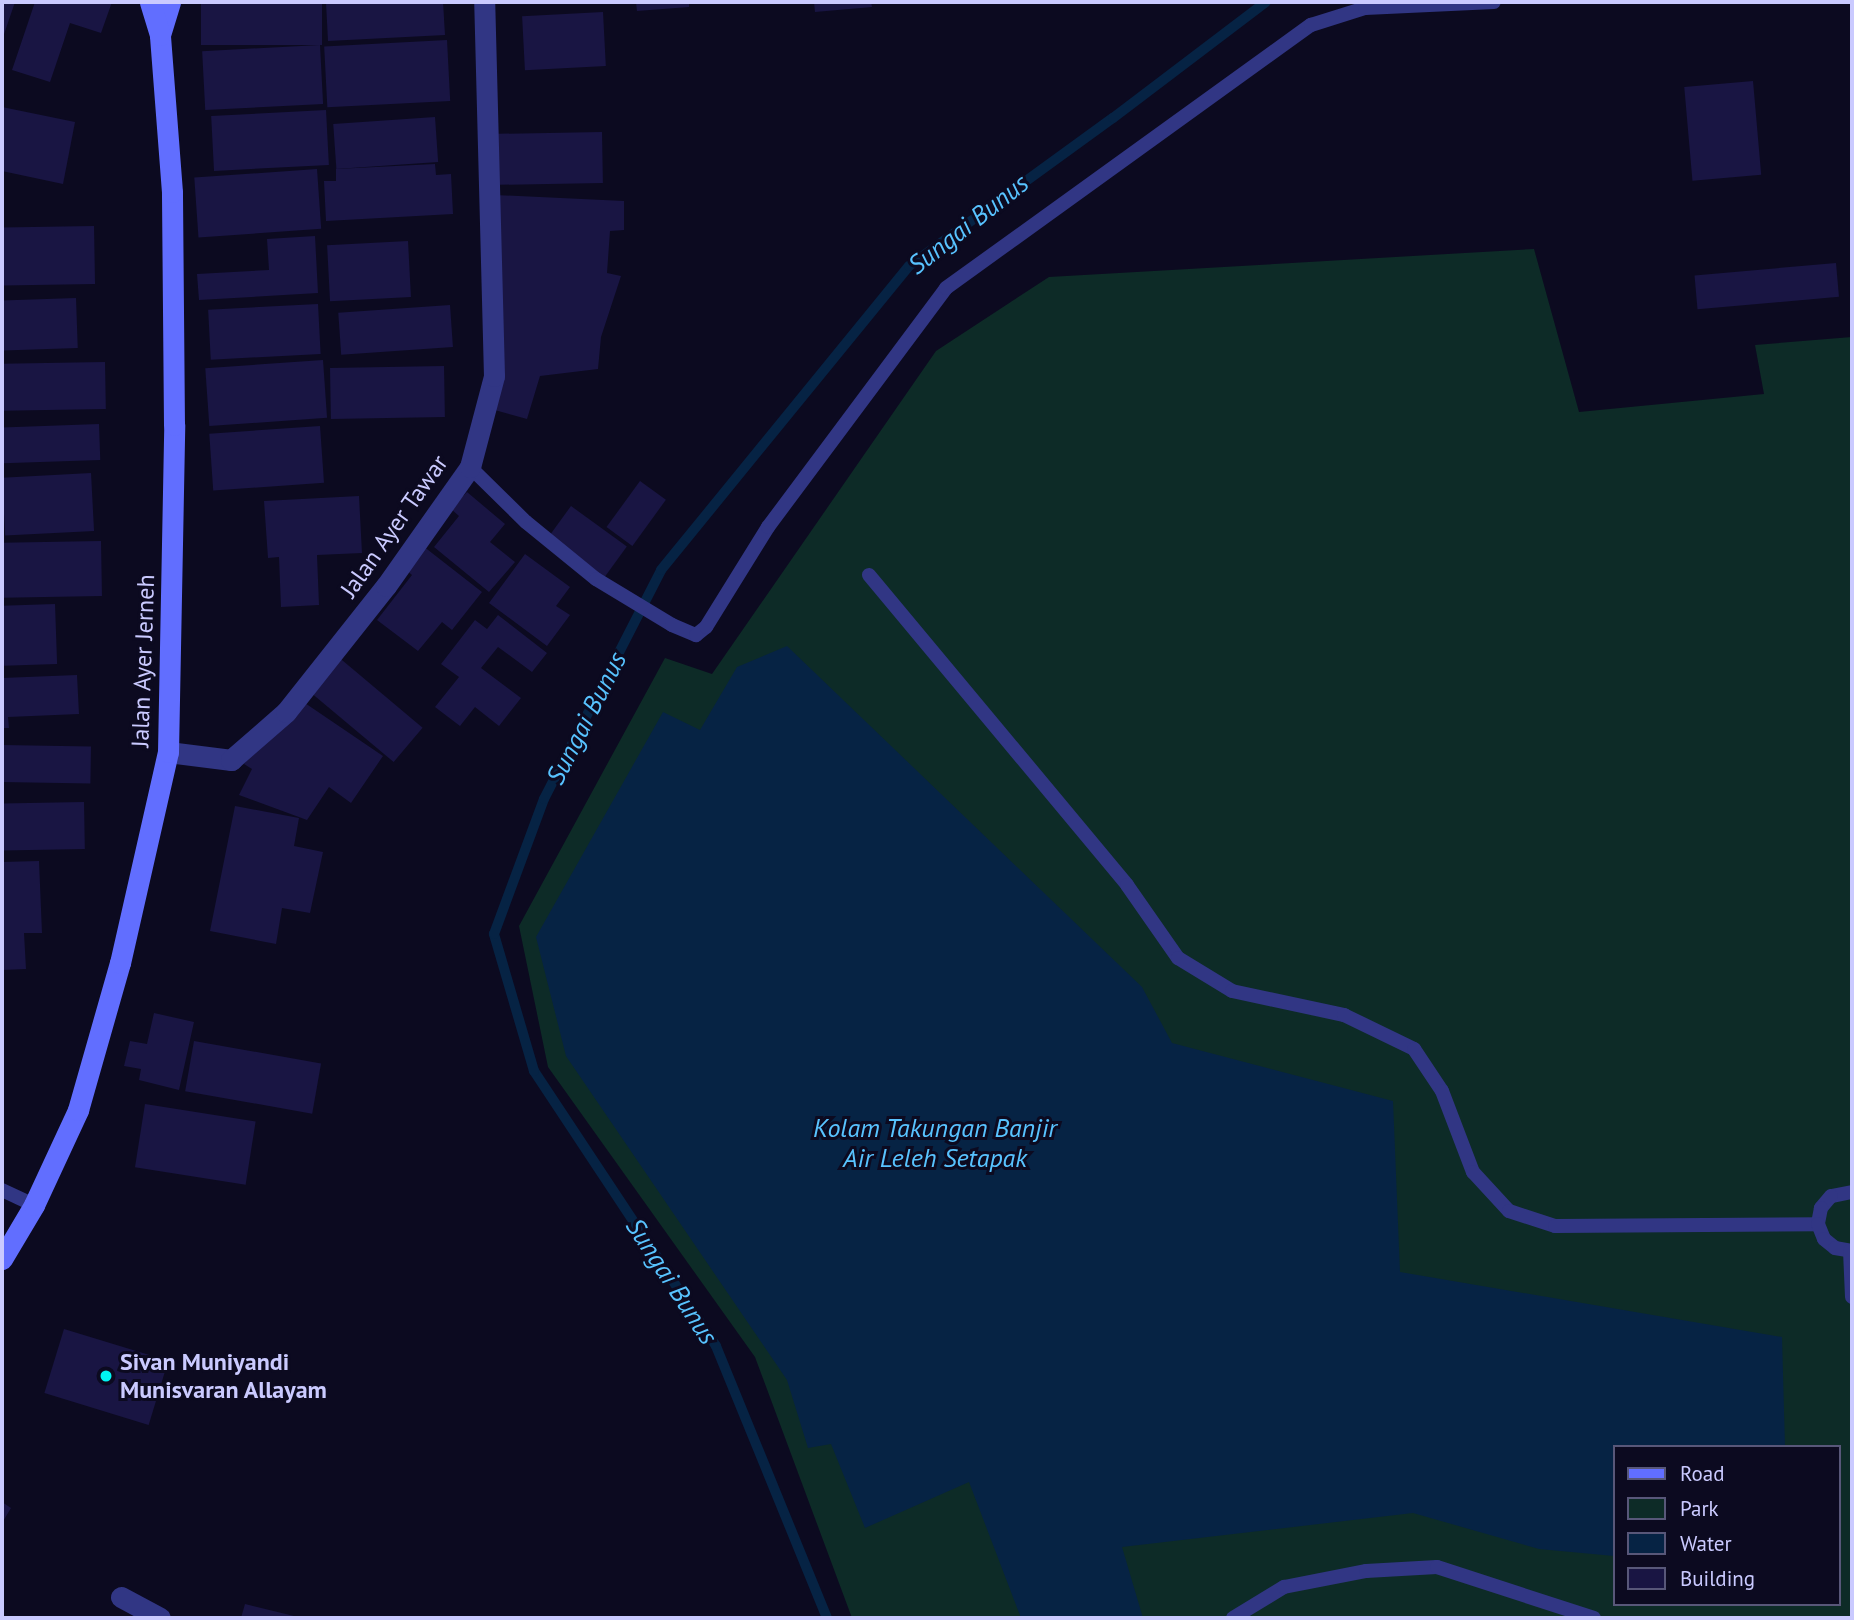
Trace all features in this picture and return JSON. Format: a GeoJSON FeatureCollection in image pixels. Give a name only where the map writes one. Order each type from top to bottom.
{"type":"FeatureCollection","features":[{"type":"Feature","properties":{"kind":"main road","name":"Jalan Ayer Jerneh"},"geometry":{"type":"LineString","coordinates":[[2,1259],[34,1205],[78,1110],[120,964],[168,752],[174,425],[172,205],[160,35],[150,2]]}},
{"type":"Feature","properties":{"kind":"main road","name":"Jalan Ayer Jerneh"},"geometry":{"type":"LineString","coordinates":[[160,35],[170,2]]}},
{"type":"Feature","properties":{"kind":"street","name":"Jalan Ayer Tawar"},"geometry":{"type":"LineString","coordinates":[[168,752],[231,760],[286,712],[387,586],[470,467],[494,376],[484,2]]}},
{"type":"Feature","properties":{"kind":"street"},"geometry":{"type":"LineString","coordinates":[[121,1597],[160,1618]]}},
{"type":"Feature","properties":{"kind":"lane"},"geometry":{"type":"LineString","coordinates":[[470,467],[526,522],[596,579],[672,625],[696,635],[706,627],[768,527],[946,288],[1311,25],[1365,8],[1494,2]]}},
{"type":"Feature","properties":{"kind":"lane"},"geometry":{"type":"LineString","coordinates":[[869,575],[1127,885],[1178,958],[1232,990],[1344,1015],[1414,1049],[1441,1091],[1473,1172],[1509,1211],[1555,1226],[1818,1224]]}},
{"type":"Feature","properties":{"kind":"lane"},"geometry":{"type":"LineString","coordinates":[[2,1190],[34,1205]]}},
{"type":"Feature","properties":{"kind":"lane"},"geometry":{"type":"LineString","coordinates":[[1852,1192],[1831,1196],[1821,1208],[1818,1224],[1824,1239],[1835,1248],[1851,1251],[1852,1297]]}},
{"type":"Feature","properties":{"kind":"lane"},"geometry":{"type":"LineString","coordinates":[[1233,1618],[1284,1587],[1366,1571],[1437,1567],[1594,1618]]}},
{"type":"Feature","properties":{"kind":"green space"},"geometry":{"type":"Polygon","coordinates":[[[1534,249],[1579,412],[1764,394],[1755,345],[1852,337],[1852,1618],[852,1618],[755,1357],[548,1067],[519,926],[665,658],[712,674],[936,351],[1049,277],[1534,249]]]}},
{"type":"Feature","properties":{"kind":"water","name":"Kolam Takungan Banjir Air Leleh Setapak"},"geometry":{"type":"Polygon","coordinates":[[[787,646],[1142,987],[1172,1043],[1393,1101],[1400,1272],[1782,1337],[1785,1445],[1612,1445],[1612,1556],[1539,1549],[1413,1513],[1122,1547],[1143,1618],[1021,1618],[969,1482],[865,1528],[831,1444],[808,1448],[787,1380],[566,1056],[536,937],[663,712],[700,730],[737,667],[787,646]]]}},
{"type":"Feature","properties":{"kind":"building"},"geometry":{"type":"Polygon","coordinates":[[[2,2],[15,2],[2,40],[2,2]]]}},
{"type":"Feature","properties":{"kind":"building"},"geometry":{"type":"Polygon","coordinates":[[[35,2],[112,2],[101,33],[70,23],[50,82],[12,70],[35,2]]]}},
{"type":"Feature","properties":{"kind":"building"},"geometry":{"type":"Polygon","coordinates":[[[201,2],[322,2],[322,45],[201,45],[201,2]]]}},
{"type":"Feature","properties":{"kind":"building"},"geometry":{"type":"Polygon","coordinates":[[[326,2],[443,2],[445,35],[328,41],[326,2]]]}},
{"type":"Feature","properties":{"kind":"building"},"geometry":{"type":"Polygon","coordinates":[[[636,2],[689,2],[689,7],[637,11],[636,2]]]}},
{"type":"Feature","properties":{"kind":"building"},"geometry":{"type":"Polygon","coordinates":[[[814,2],[871,2],[872,7],[815,12],[814,2]]]}},
{"type":"Feature","properties":{"kind":"building"},"geometry":{"type":"Polygon","coordinates":[[[603,12],[606,66],[525,70],[522,16],[603,12]]]}},
{"type":"Feature","properties":{"kind":"building"},"geometry":{"type":"Polygon","coordinates":[[[447,40],[450,101],[327,107],[324,46],[447,40]]]}},
{"type":"Feature","properties":{"kind":"building"},"geometry":{"type":"Polygon","coordinates":[[[320,45],[323,104],[205,110],[202,51],[320,45]]]}},
{"type":"Feature","properties":{"kind":"building"},"geometry":{"type":"Polygon","coordinates":[[[1753,81],[1761,175],[1692,181],[1684,87],[1753,81]]]}},
{"type":"Feature","properties":{"kind":"building"},"geometry":{"type":"Polygon","coordinates":[[[2,107],[75,122],[63,184],[2,171],[2,107]]]}},
{"type":"Feature","properties":{"kind":"building"},"geometry":{"type":"Polygon","coordinates":[[[326,110],[329,165],[214,171],[211,116],[326,110]]]}},
{"type":"Feature","properties":{"kind":"building"},"geometry":{"type":"Polygon","coordinates":[[[435,117],[438,162],[336,169],[333,124],[435,117]]]}},
{"type":"Feature","properties":{"kind":"building"},"geometry":{"type":"Polygon","coordinates":[[[602,132],[603,183],[499,185],[498,134],[602,132]]]}},
{"type":"Feature","properties":{"kind":"building"},"geometry":{"type":"Polygon","coordinates":[[[435,164],[436,175],[451,174],[453,214],[326,221],[324,181],[336,181],[336,169],[435,164]]]}},
{"type":"Feature","properties":{"kind":"building"},"geometry":{"type":"Polygon","coordinates":[[[317,169],[321,229],[198,237],[194,178],[317,169]]]}},
{"type":"Feature","properties":{"kind":"building"},"geometry":{"type":"Polygon","coordinates":[[[496,195],[624,201],[624,230],[610,231],[607,273],[621,276],[601,337],[598,369],[540,376],[527,419],[491,409],[496,195]]]}},
{"type":"Feature","properties":{"kind":"building"},"geometry":{"type":"Polygon","coordinates":[[[94,226],[95,284],[3,286],[2,228],[94,226]]]}},
{"type":"Feature","properties":{"kind":"building"},"geometry":{"type":"Polygon","coordinates":[[[315,236],[318,293],[199,300],[197,274],[269,270],[267,239],[315,236]]]}},
{"type":"Feature","properties":{"kind":"building"},"geometry":{"type":"Polygon","coordinates":[[[408,241],[411,297],[330,301],[327,245],[408,241]]]}},
{"type":"Feature","properties":{"kind":"building"},"geometry":{"type":"Polygon","coordinates":[[[1836,263],[1839,297],[1698,309],[1695,275],[1836,263]]]}},
{"type":"Feature","properties":{"kind":"building"},"geometry":{"type":"Polygon","coordinates":[[[76,298],[78,348],[4,351],[2,301],[76,298]]]}},
{"type":"Feature","properties":{"kind":"building"},"geometry":{"type":"Polygon","coordinates":[[[318,304],[321,354],[211,360],[208,310],[318,304]]]}},
{"type":"Feature","properties":{"kind":"building"},"geometry":{"type":"Polygon","coordinates":[[[450,305],[453,347],[341,355],[338,313],[450,305]]]}},
{"type":"Feature","properties":{"kind":"building"},"geometry":{"type":"Polygon","coordinates":[[[323,360],[327,418],[209,426],[205,368],[323,360]]]}},
{"type":"Feature","properties":{"kind":"building"},"geometry":{"type":"Polygon","coordinates":[[[105,362],[106,409],[3,411],[2,364],[105,362]]]}},
{"type":"Feature","properties":{"kind":"building"},"geometry":{"type":"Polygon","coordinates":[[[444,366],[445,417],[331,419],[330,368],[444,366]]]}},
{"type":"Feature","properties":{"kind":"building"},"geometry":{"type":"Polygon","coordinates":[[[99,424],[100,460],[3,463],[2,427],[99,424]]]}},
{"type":"Feature","properties":{"kind":"building"},"geometry":{"type":"Polygon","coordinates":[[[320,426],[324,483],[213,491],[209,434],[320,426]]]}},
{"type":"Feature","properties":{"kind":"building"},"geometry":{"type":"Polygon","coordinates":[[[91,473],[94,531],[5,536],[2,478],[91,473]]]}},
{"type":"Feature","properties":{"kind":"building"},"geometry":{"type":"Polygon","coordinates":[[[640,481],[666,500],[632,546],[606,527],[640,481]]]}},
{"type":"Feature","properties":{"kind":"building"},"geometry":{"type":"Polygon","coordinates":[[[467,492],[505,524],[490,542],[515,562],[489,592],[434,547],[459,516],[451,509],[467,492]]]}},
{"type":"Feature","properties":{"kind":"building"},"geometry":{"type":"Polygon","coordinates":[[[359,496],[362,553],[317,555],[319,605],[281,607],[279,557],[268,558],[264,501],[359,496]]]}},
{"type":"Feature","properties":{"kind":"building"},"geometry":{"type":"Polygon","coordinates":[[[571,506],[627,547],[604,577],[549,537],[571,506]]]}},
{"type":"Feature","properties":{"kind":"building"},"geometry":{"type":"Polygon","coordinates":[[[101,541],[102,596],[3,598],[2,543],[101,541]]]}},
{"type":"Feature","properties":{"kind":"building"},"geometry":{"type":"Polygon","coordinates":[[[423,546],[482,592],[452,630],[442,622],[418,651],[377,620],[412,575],[405,569],[423,546]]]}},
{"type":"Feature","properties":{"kind":"building"},"geometry":{"type":"Polygon","coordinates":[[[525,554],[570,587],[556,606],[570,615],[547,646],[489,603],[525,554]]]}},
{"type":"Feature","properties":{"kind":"building"},"geometry":{"type":"Polygon","coordinates":[[[55,604],[57,664],[4,666],[2,606],[55,604]]]}},
{"type":"Feature","properties":{"kind":"building"},"geometry":{"type":"Polygon","coordinates":[[[498,615],[547,653],[532,672],[498,647],[481,668],[521,698],[499,726],[475,707],[460,726],[435,707],[459,677],[441,664],[475,620],[487,629],[498,615]]]}},
{"type":"Feature","properties":{"kind":"building"},"geometry":{"type":"Polygon","coordinates":[[[336,655],[423,728],[394,762],[307,689],[336,655]]]}},
{"type":"Feature","properties":{"kind":"building"},"geometry":{"type":"Polygon","coordinates":[[[77,675],[79,714],[8,717],[9,728],[2,728],[2,678],[77,675]]]}},
{"type":"Feature","properties":{"kind":"building"},"geometry":{"type":"Polygon","coordinates":[[[299,699],[383,756],[351,803],[329,787],[307,820],[239,795],[252,769],[244,764],[269,727],[299,699]]]}},
{"type":"Feature","properties":{"kind":"building"},"geometry":{"type":"Polygon","coordinates":[[[2,745],[91,747],[90,784],[2,782],[2,745]]]}},
{"type":"Feature","properties":{"kind":"building"},"geometry":{"type":"Polygon","coordinates":[[[84,802],[85,849],[3,850],[2,803],[84,802]]]}},
{"type":"Feature","properties":{"kind":"building"},"geometry":{"type":"Polygon","coordinates":[[[235,806],[299,818],[294,846],[323,852],[310,913],[282,908],[276,944],[210,931],[235,806]]]}},
{"type":"Feature","properties":{"kind":"building"},"geometry":{"type":"Polygon","coordinates":[[[39,861],[42,933],[24,933],[26,969],[2,970],[2,862],[39,861]]]}},
{"type":"Feature","properties":{"kind":"building"},"geometry":{"type":"Polygon","coordinates":[[[154,1013],[194,1022],[179,1090],[139,1080],[141,1069],[124,1066],[130,1041],[147,1044],[154,1013]]]}},
{"type":"Feature","properties":{"kind":"building"},"geometry":{"type":"Polygon","coordinates":[[[194,1041],[321,1063],[312,1114],[185,1091],[194,1041]]]}},
{"type":"Feature","properties":{"kind":"building"},"geometry":{"type":"Polygon","coordinates":[[[145,1104],[256,1122],[246,1185],[135,1167],[145,1104]]]}},
{"type":"Feature","properties":{"kind":"building","name":"Sivan Muniyandi Munisvaran Allayam"},"geometry":{"type":"Polygon","coordinates":[[[64,1329],[168,1361],[149,1425],[44,1393],[64,1329]]]}},
{"type":"Feature","properties":{"kind":"building"},"geometry":{"type":"Polygon","coordinates":[[[2,1502],[11,1508],[2,1523],[2,1502]]]}},
{"type":"Feature","properties":{"kind":"building"},"geometry":{"type":"Polygon","coordinates":[[[245,1604],[298,1617],[241,1618],[245,1604]]]}},
{"type":"Feature","properties":{"kind":"waterway","name":"Sungai Bunus"},"geometry":{"type":"LineString","coordinates":[[827,1618],[716,1346],[534,1071],[494,934],[544,799],[661,570],[909,266],[1113,118],[1266,2]]}},
{"type":"Feature","properties":{"kind":"place","name":"Sivan Muniyandi Munisvaran Allayam"},"geometry":{"type":"Point","coordinates":[106,1376]}}]}
